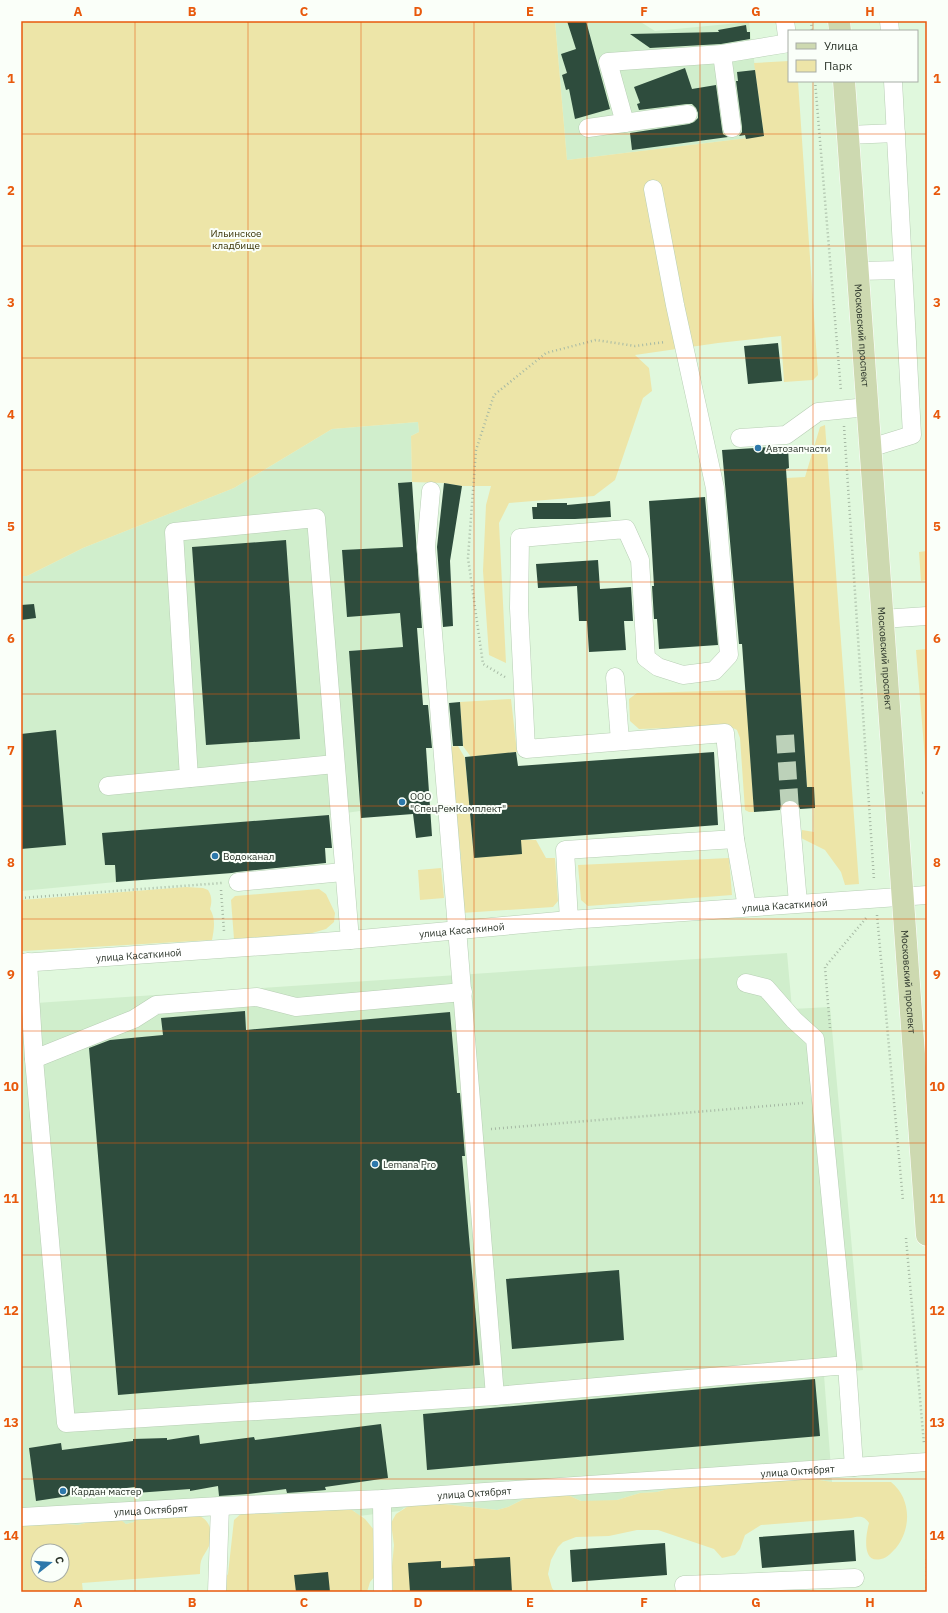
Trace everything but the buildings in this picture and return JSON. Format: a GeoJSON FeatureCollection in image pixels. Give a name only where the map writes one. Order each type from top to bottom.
{"type":"FeatureCollection","features":[{"type":"Feature","properties":{"kind":"main road","name":"Московский проспект"},"geometry":{"type":"LineString","coordinates":[[844,82],[902,896],[922,1087],[922,1233]]}},
{"type":"Feature","properties":{"kind":"street"},"geometry":{"type":"LineString","coordinates":[[785,21],[788,38]]}},
{"type":"Feature","properties":{"kind":"street"},"geometry":{"type":"LineString","coordinates":[[625,123],[608,62],[722,54],[788,43]]}},
{"type":"Feature","properties":{"kind":"street"},"geometry":{"type":"LineString","coordinates":[[722,54],[732,128]]}},
{"type":"Feature","properties":{"kind":"street"},"geometry":{"type":"LineString","coordinates":[[870,448],[920,435],[903,270],[893,82]]}},
{"type":"Feature","properties":{"kind":"street"},"geometry":{"type":"LineString","coordinates":[[588,128],[688,114]]}},
{"type":"Feature","properties":{"kind":"street"},"geometry":{"type":"LineString","coordinates":[[848,135],[896,134]]}},
{"type":"Feature","properties":{"kind":"street"},"geometry":{"type":"LineString","coordinates":[[653,189],[682,339],[714,488],[729,655],[714,671],[683,675],[658,667],[646,658],[640,560],[626,529],[520,538],[519,608],[526,749],[725,733],[735,839],[747,907]]}},
{"type":"Feature","properties":{"kind":"street"},"geometry":{"type":"LineString","coordinates":[[857,271],[903,270]]}},
{"type":"Feature","properties":{"kind":"street"},"geometry":{"type":"LineString","coordinates":[[740,438],[786,435],[818,412],[867,408]]}},
{"type":"Feature","properties":{"kind":"street"},"geometry":{"type":"LineString","coordinates":[[431,491],[426,547],[495,1396]]}},
{"type":"Feature","properties":{"kind":"street"},"geometry":{"type":"LineString","coordinates":[[190,778],[174,532],[316,518],[343,872],[350,940]]}},
{"type":"Feature","properties":{"kind":"street"},"geometry":{"type":"LineString","coordinates":[[882,619],[927,616]]}},
{"type":"Feature","properties":{"kind":"street"},"geometry":{"type":"LineString","coordinates":[[615,677],[620,741]]}},
{"type":"Feature","properties":{"kind":"street"},"geometry":{"type":"LineString","coordinates":[[108,786],[335,764]]}},
{"type":"Feature","properties":{"kind":"street"},"geometry":{"type":"LineString","coordinates":[[790,810],[798,903]]}},
{"type":"Feature","properties":{"kind":"street"},"geometry":{"type":"LineString","coordinates":[[569,920],[565,850],[735,839]]}},
{"type":"Feature","properties":{"kind":"street"},"geometry":{"type":"LineString","coordinates":[[238,882],[343,872]]}},
{"type":"Feature","properties":{"kind":"street","name":"улица Касаткиной"},"geometry":{"type":"LineString","coordinates":[[25,962],[350,940],[569,920],[927,895]]}},
{"type":"Feature","properties":{"kind":"street"},"geometry":{"type":"LineString","coordinates":[[25,962],[66,1423],[495,1396],[847,1365]]}},
{"type":"Feature","properties":{"kind":"street"},"geometry":{"type":"LineString","coordinates":[[746,983],[766,988],[794,1020],[815,1039],[847,1365],[854,1467]]}},
{"type":"Feature","properties":{"kind":"street"},"geometry":{"type":"LineString","coordinates":[[34,1059],[134,1019],[156,1005],[257,997],[296,1006],[463,992]]}},
{"type":"Feature","properties":{"kind":"street","name":"улица Октябрят"},"geometry":{"type":"LineString","coordinates":[[21,1518],[220,1506],[382,1499],[854,1467],[925,1455]]}},
{"type":"Feature","properties":{"kind":"street"},"geometry":{"type":"LineString","coordinates":[[382,1499],[383,1592]]}},
{"type":"Feature","properties":{"kind":"street"},"geometry":{"type":"LineString","coordinates":[[217,1592],[220,1506]]}},
{"type":"Feature","properties":{"kind":"street"},"geometry":{"type":"LineString","coordinates":[[685,1589],[856,1578]]}},
{"type":"Feature","properties":{"kind":"path"},"geometry":{"type":"LineString","coordinates":[[816,82],[843,410],[876,898],[903,1208]]}},
{"type":"Feature","properties":{"kind":"path"},"geometry":{"type":"LineString","coordinates":[[523,687],[483,664],[468,558],[476,450],[494,395],[546,354],[596,340],[635,346],[682,339]]}},
{"type":"Feature","properties":{"kind":"path"},"geometry":{"type":"LineString","coordinates":[[922,792],[927,792]]}},
{"type":"Feature","properties":{"kind":"path"},"geometry":{"type":"LineString","coordinates":[[21,898],[238,882]]}},
{"type":"Feature","properties":{"kind":"path"},"geometry":{"type":"LineString","coordinates":[[221,896],[223,915]]}},
{"type":"Feature","properties":{"kind":"path"},"geometry":{"type":"LineString","coordinates":[[473,1131],[821,1102]]}},
{"type":"Feature","properties":{"kind":"path"},"geometry":{"type":"LineString","coordinates":[[922,1233],[926,1438],[925,1455]]}},
{"type":"Feature","properties":{"kind":"path"},"geometry":{"type":"LineString","coordinates":[[927,1557],[927,1592]]}},
{"type":"Feature","properties":{"kind":"shaded area"},"geometry":{"type":"Polygon","coordinates":[[[555,21],[639,21],[655,31],[749,22],[764,136],[567,160],[555,21]]]}},
{"type":"Feature","properties":{"kind":"shaded area"},"geometry":{"type":"Polygon","coordinates":[[[418,422],[419,432],[411,436],[412,482],[398,484],[403,547],[395,547],[403,647],[349,651],[360,811],[331,815],[103,833],[105,865],[115,865],[116,882],[21,891],[21,576],[27,576],[83,548],[234,488],[332,429],[418,422]]]}},
{"type":"Feature","properties":{"kind":"shaded area"},"geometry":{"type":"Polygon","coordinates":[[[787,953],[792,1009],[830,1007],[863,1370],[824,1375],[832,1482],[807,1478],[679,1486],[657,1492],[640,1493],[617,1500],[593,1502],[581,1501],[570,1496],[551,1495],[528,1497],[508,1507],[497,1510],[444,1504],[404,1508],[400,1511],[359,1516],[354,1511],[279,1514],[243,1512],[201,1516],[138,1517],[134,1522],[126,1524],[120,1520],[89,1522],[78,1525],[21,1520],[21,1314],[23,1313],[21,1280],[21,1004],[787,953]]]}},
{"type":"Feature","properties":{"kind":"green space","name":"Ильинское кладбище"},"geometry":{"type":"Polygon","coordinates":[[[21,21],[555,21],[567,160],[764,136],[754,63],[788,61],[788,82],[798,82],[818,375],[813,380],[784,382],[781,336],[635,355],[649,368],[652,391],[643,398],[615,480],[594,496],[509,503],[499,523],[506,663],[489,655],[483,571],[486,505],[491,486],[462,486],[444,483],[412,482],[411,436],[419,432],[418,422],[332,429],[234,488],[83,548],[27,576],[21,576],[21,21]]]}},
{"type":"Feature","properties":{"kind":"green space"},"geometry":{"type":"Polygon","coordinates":[[[825,425],[859,884],[845,885],[841,872],[825,850],[801,838],[802,830],[814,832],[814,787],[807,787],[786,478],[805,477],[820,427],[825,425]]]}},
{"type":"Feature","properties":{"kind":"green space"},"geometry":{"type":"Polygon","coordinates":[[[927,551],[927,580],[921,581],[919,552],[927,551]]]}},
{"type":"Feature","properties":{"kind":"green space"},"geometry":{"type":"Polygon","coordinates":[[[927,649],[927,783],[916,650],[927,649]]]}},
{"type":"Feature","properties":{"kind":"green space"},"geometry":{"type":"Polygon","coordinates":[[[746,690],[754,812],[745,810],[740,738],[737,730],[729,726],[639,729],[630,721],[629,699],[637,693],[746,690]]]}},
{"type":"Feature","properties":{"kind":"green space"},"geometry":{"type":"Polygon","coordinates":[[[511,699],[517,752],[471,757],[463,746],[460,702],[511,699]]]}},
{"type":"Feature","properties":{"kind":"green space"},"geometry":{"type":"Polygon","coordinates":[[[458,746],[465,758],[474,858],[521,840],[536,840],[546,858],[555,858],[558,901],[553,907],[461,913],[456,862],[461,857],[448,747],[458,746]]]}},
{"type":"Feature","properties":{"kind":"green space"},"geometry":{"type":"Polygon","coordinates":[[[729,858],[732,895],[588,906],[581,900],[578,865],[729,858]]]}},
{"type":"Feature","properties":{"kind":"green space"},"geometry":{"type":"Polygon","coordinates":[[[441,868],[444,898],[420,900],[418,870],[441,868]]]}},
{"type":"Feature","properties":{"kind":"green space"},"geometry":{"type":"Polygon","coordinates":[[[186,887],[203,888],[209,892],[211,899],[210,909],[214,920],[212,940],[21,950],[21,900],[186,887]]]}},
{"type":"Feature","properties":{"kind":"green space"},"geometry":{"type":"Polygon","coordinates":[[[319,889],[326,894],[335,913],[334,922],[326,929],[309,934],[234,939],[231,900],[235,896],[319,889]]]}},
{"type":"Feature","properties":{"kind":"green space"},"geometry":{"type":"Polygon","coordinates":[[[807,1478],[832,1482],[891,1482],[902,1496],[906,1505],[907,1514],[905,1532],[896,1548],[889,1555],[881,1559],[870,1557],[866,1547],[869,1523],[865,1519],[859,1517],[761,1525],[745,1535],[740,1549],[735,1555],[722,1558],[714,1549],[658,1530],[637,1530],[609,1536],[576,1537],[563,1542],[558,1547],[551,1560],[548,1574],[552,1588],[555,1592],[393,1592],[392,1567],[394,1545],[391,1523],[396,1514],[410,1505],[444,1504],[497,1510],[508,1507],[528,1497],[551,1495],[570,1496],[581,1501],[617,1500],[640,1493],[657,1492],[679,1486],[807,1478]]]}},
{"type":"Feature","properties":{"kind":"green space"},"geometry":{"type":"Polygon","coordinates":[[[349,1508],[365,1519],[374,1530],[375,1576],[370,1582],[367,1592],[220,1592],[228,1574],[234,1520],[243,1512],[279,1514],[297,1510],[349,1508]]]}},
{"type":"Feature","properties":{"kind":"green space"},"geometry":{"type":"Polygon","coordinates":[[[196,1515],[205,1519],[210,1527],[211,1536],[209,1546],[201,1561],[200,1574],[82,1583],[83,1592],[21,1592],[21,1520],[78,1525],[89,1522],[121,1520],[126,1524],[134,1522],[138,1517],[196,1515]]]}},
{"type":"Feature","properties":{"kind":"tunnel"},"geometry":{"type":"LineString","coordinates":[[785,735],[790,810]]}},
{"type":"Feature","properties":{"kind":"place","name":"Автозапчасти"},"geometry":{"type":"Point","coordinates":[758,448]}},
{"type":"Feature","properties":{"kind":"place","name":"ООО \"СпецРемКомплект\""},"geometry":{"type":"Point","coordinates":[402,802]}},
{"type":"Feature","properties":{"kind":"place","name":"Водоканал"},"geometry":{"type":"Point","coordinates":[215,856]}},
{"type":"Feature","properties":{"kind":"place","name":"Lemana Pro"},"geometry":{"type":"Point","coordinates":[375,1164]}},
{"type":"Feature","properties":{"kind":"place","name":"Кардан мастер"},"geometry":{"type":"Point","coordinates":[63,1491]}}]}
